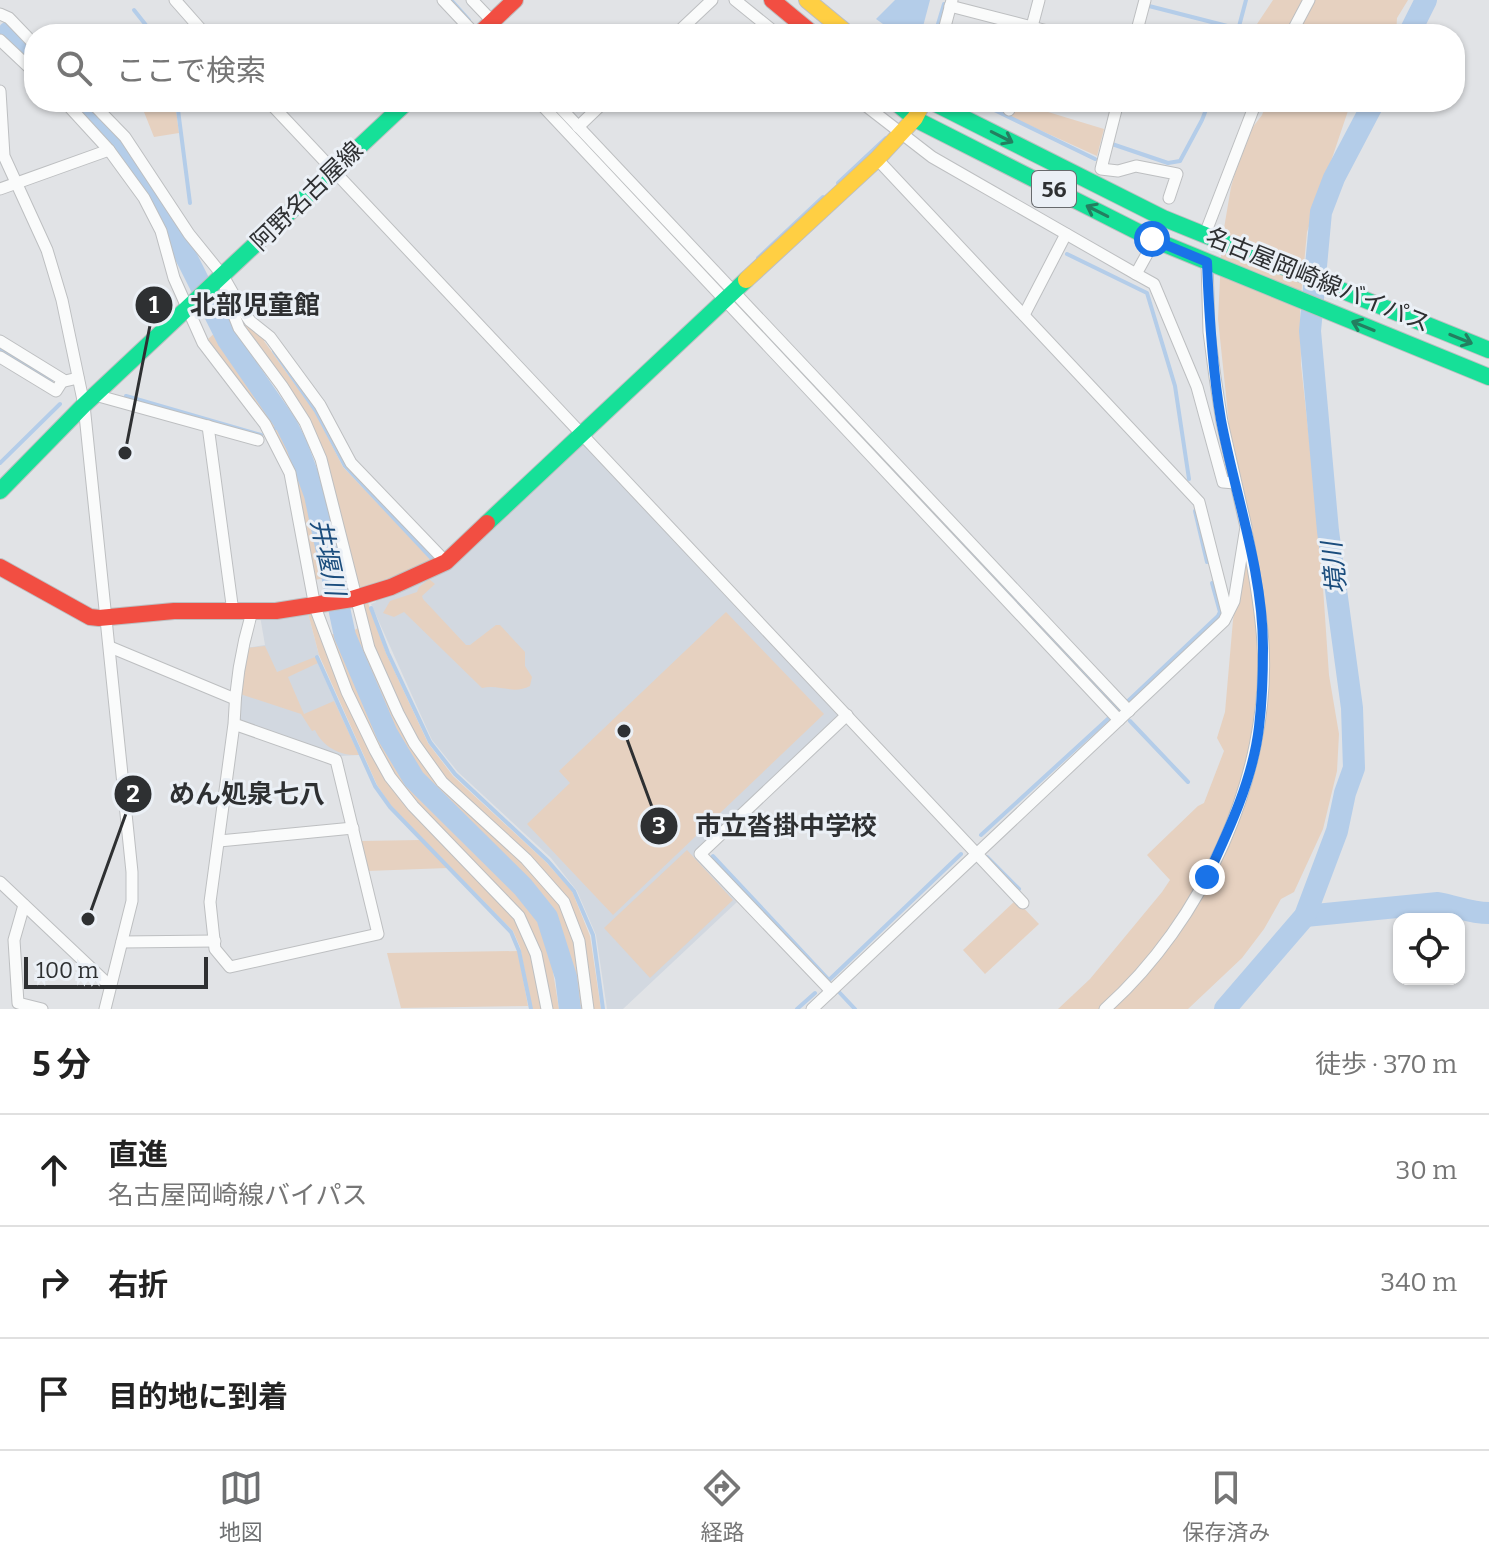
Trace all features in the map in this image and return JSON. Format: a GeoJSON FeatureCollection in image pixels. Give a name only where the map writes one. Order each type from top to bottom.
{"type":"FeatureCollection","features":[{"type":"Feature","properties":{"kind":"main road"},"geometry":{"type":"LineString","coordinates":[[490,24],[515,0]]}},
{"type":"Feature","properties":{"kind":"main road"},"geometry":{"type":"LineString","coordinates":[[772,0],[801,24]]}},
{"type":"Feature","properties":{"kind":"main road"},"geometry":{"type":"LineString","coordinates":[[807,0],[836,24]]}},
{"type":"Feature","properties":{"kind":"main road","name":"阿野名古屋線"},"geometry":{"type":"LineString","coordinates":[[0,491],[90,400],[396,112]]}},
{"type":"Feature","properties":{"kind":"main road","name":"名古屋岡崎線バイパス"},"geometry":{"type":"LineString","coordinates":[[908,112],[1152,239],[1489,377]]}},
{"type":"Feature","properties":{"kind":"main road"},"geometry":{"type":"LineString","coordinates":[[0,567],[90,617],[106,620],[157,612],[252,612],[317,606],[356,597],[422,575],[446,562],[877,159],[918,112]]}},
{"type":"Feature","properties":{"kind":"main road","name":"名古屋岡崎線バイパス"},"geometry":{"type":"LineString","coordinates":[[952,112],[1163,218],[1489,350]]}},
{"type":"Feature","properties":{"kind":"street"},"geometry":{"type":"LineString","coordinates":[[175,0],[196,24]]}},
{"type":"Feature","properties":{"kind":"street"},"geometry":{"type":"LineString","coordinates":[[443,0],[476,24]]}},
{"type":"Feature","properties":{"kind":"street"},"geometry":{"type":"LineString","coordinates":[[472,0],[482,24]]}},
{"type":"Feature","properties":{"kind":"street"},"geometry":{"type":"LineString","coordinates":[[687,24],[712,0]]}},
{"type":"Feature","properties":{"kind":"street"},"geometry":{"type":"LineString","coordinates":[[735,0],[765,24]]}},
{"type":"Feature","properties":{"kind":"street"},"geometry":{"type":"LineString","coordinates":[[1033,24],[1039,0]]}},
{"type":"Feature","properties":{"kind":"street"},"geometry":{"type":"LineString","coordinates":[[1139,24],[1145,0]]}},
{"type":"Feature","properties":{"kind":"street"},"geometry":{"type":"LineString","coordinates":[[1296,24],[1309,0]]}},
{"type":"Feature","properties":{"kind":"street"},"geometry":{"type":"LineString","coordinates":[[946,24],[951,3],[1011,24]]}},
{"type":"Feature","properties":{"kind":"street"},"geometry":{"type":"LineString","coordinates":[[0,14],[9,18],[24,34]]}},
{"type":"Feature","properties":{"kind":"street"},"geometry":{"type":"LineString","coordinates":[[0,40],[24,63]]}},
{"type":"Feature","properties":{"kind":"street"},"geometry":{"type":"LineString","coordinates":[[0,91],[4,156],[47,250],[62,300],[78,378],[90,400],[106,620],[132,872],[132,901],[105,1009]]}},
{"type":"Feature","properties":{"kind":"street"},"geometry":{"type":"LineString","coordinates":[[74,112],[109,150],[136,187],[161,231],[174,278],[203,343],[265,424],[290,473],[317,606],[347,692],[390,777],[413,806],[519,916],[536,954],[547,1009]]}},
{"type":"Feature","properties":{"kind":"street"},"geometry":{"type":"LineString","coordinates":[[101,112],[125,137],[250,321],[270,337],[320,405],[351,463],[446,562]]}},
{"type":"Feature","properties":{"kind":"street"},"geometry":{"type":"LineString","coordinates":[[278,112],[1023,903]]}},
{"type":"Feature","properties":{"kind":"street"},"geometry":{"type":"LineString","coordinates":[[549,112],[729,295]]}},
{"type":"Feature","properties":{"kind":"street"},"geometry":{"type":"LineString","coordinates":[[564,112],[729,295],[1124,715]]}},
{"type":"Feature","properties":{"kind":"street"},"geometry":{"type":"LineString","coordinates":[[578,127],[594,112]]}},
{"type":"Feature","properties":{"kind":"street"},"geometry":{"type":"LineString","coordinates":[[874,112],[932,157],[1154,284],[1197,387],[1223,482],[1235,483]]}},
{"type":"Feature","properties":{"kind":"street"},"geometry":{"type":"LineString","coordinates":[[1115,112],[1101,169],[1118,171],[1136,166],[1177,174],[1169,198]]}},
{"type":"Feature","properties":{"kind":"street"},"geometry":{"type":"LineString","coordinates":[[1205,234],[1252,112]]}},
{"type":"Feature","properties":{"kind":"street"},"geometry":{"type":"LineString","coordinates":[[0,189],[109,150]]}},
{"type":"Feature","properties":{"kind":"street"},"geometry":{"type":"LineString","coordinates":[[877,159],[1199,502],[1227,612]]}},
{"type":"Feature","properties":{"kind":"street"},"geometry":{"type":"LineString","coordinates":[[1024,315],[1066,234]]}},
{"type":"Feature","properties":{"kind":"street"},"geometry":{"type":"LineString","coordinates":[[1136,274],[1147,254]]}},
{"type":"Feature","properties":{"kind":"street"},"geometry":{"type":"LineString","coordinates":[[1105,1009],[1156,956],[1192,905],[1227,834],[1259,730],[1263,646],[1255,573],[1235,483],[1209,332],[1213,264]]}},
{"type":"Feature","properties":{"kind":"street"},"geometry":{"type":"LineString","coordinates":[[221,278],[239,328],[305,422],[321,459],[369,648],[414,743],[442,782],[526,859],[564,902],[579,941],[588,1009]]}},
{"type":"Feature","properties":{"kind":"street"},"geometry":{"type":"LineString","coordinates":[[0,341],[63,380],[78,378]]}},
{"type":"Feature","properties":{"kind":"street"},"geometry":{"type":"LineString","coordinates":[[0,357],[56,391],[63,380]]}},
{"type":"Feature","properties":{"kind":"street"},"geometry":{"type":"LineString","coordinates":[[90,400],[258,440]]}},
{"type":"Feature","properties":{"kind":"street"},"geometry":{"type":"LineString","coordinates":[[208,426],[233,612]]}},
{"type":"Feature","properties":{"kind":"street"},"geometry":{"type":"LineString","coordinates":[[812,1009],[1224,621],[1234,601],[1246,527]]}},
{"type":"Feature","properties":{"kind":"street"},"geometry":{"type":"LineString","coordinates":[[234,724],[336,760],[378,934],[230,967],[215,949],[210,902],[235,699],[243,645],[252,612]]}},
{"type":"Feature","properties":{"kind":"street"},"geometry":{"type":"LineString","coordinates":[[110,647],[235,699]]}},
{"type":"Feature","properties":{"kind":"street"},"geometry":{"type":"LineString","coordinates":[[831,991],[700,854],[847,715]]}},
{"type":"Feature","properties":{"kind":"street"},"geometry":{"type":"LineString","coordinates":[[219,841],[353,828]]}},
{"type":"Feature","properties":{"kind":"street"},"geometry":{"type":"LineString","coordinates":[[0,882],[110,986]]}},
{"type":"Feature","properties":{"kind":"street"},"geometry":{"type":"LineString","coordinates":[[24,905],[14,940],[18,1003],[42,1009]]}},
{"type":"Feature","properties":{"kind":"street"},"geometry":{"type":"LineString","coordinates":[[122,942],[215,941]]}},
{"type":"Feature","properties":{"kind":"shaded area"},"geometry":{"type":"Polygon","coordinates":[[[1273,0],[1303,0],[1290,24],[1257,24],[1273,0]]]}},
{"type":"Feature","properties":{"kind":"shaded area"},"geometry":{"type":"Polygon","coordinates":[[[1313,0],[1408,0],[1397,24],[1300,24],[1313,0]]]}},
{"type":"Feature","properties":{"kind":"shaded area"},"geometry":{"type":"Polygon","coordinates":[[[144,112],[176,112],[179,133],[154,137],[144,112]]]}},
{"type":"Feature","properties":{"kind":"shaded area"},"geometry":{"type":"Polygon","coordinates":[[[1012,112],[1048,112],[1104,129],[1097,156],[1011,117],[1012,112]]]}},
{"type":"Feature","properties":{"kind":"shaded area"},"geometry":{"type":"Polygon","coordinates":[[[1263,112],[1348,112],[1307,232],[1300,306],[1301,365],[1319,529],[1329,675],[1339,734],[1337,771],[1323,829],[1294,892],[1281,899],[1242,958],[1188,1009],[1110,1009],[1157,962],[1203,895],[1218,870],[1247,792],[1267,654],[1230,434],[1218,319],[1222,240],[1231,187],[1246,136],[1263,112]]]}},
{"type":"Feature","properties":{"kind":"shaded area"},"geometry":{"type":"Polygon","coordinates":[[[237,313],[267,337],[264,341],[315,412],[343,467],[435,564],[360,589],[323,453],[248,336],[237,313]]]}},
{"type":"Feature","properties":{"kind":"shaded area"},"geometry":{"type":"Polygon","coordinates":[[[217,331],[281,423],[275,426],[276,429],[283,426],[291,441],[319,521],[326,578],[314,580],[294,476],[267,420],[208,339],[217,331]]]}},
{"type":"Feature","properties":{"kind":"shaded area"},"geometry":{"type":"Polygon","coordinates":[[[582,442],[838,715],[693,854],[737,902],[623,1009],[607,1009],[596,935],[577,891],[551,858],[458,772],[432,740],[371,604],[376,602],[374,597],[420,581],[582,442]]]}},
{"type":"Feature","properties":{"kind":"shaded area"},"geometry":{"type":"Polygon","coordinates":[[[1246,542],[1258,619],[1260,663],[1250,740],[1226,826],[1186,904],[1131,976],[1099,1009],[1058,1009],[1090,979],[1162,892],[1170,880],[1147,855],[1204,803],[1224,751],[1217,738],[1225,712],[1233,620],[1246,542]]]}},
{"type":"Feature","properties":{"kind":"shaded area"},"geometry":{"type":"Polygon","coordinates":[[[429,579],[435,584],[422,596],[423,599],[466,645],[500,625],[525,652],[525,666],[532,677],[530,686],[518,690],[482,688],[404,612],[394,617],[383,613],[390,601],[417,592],[429,579]]]}},
{"type":"Feature","properties":{"kind":"shaded area"},"geometry":{"type":"Polygon","coordinates":[[[368,603],[386,653],[428,743],[453,776],[546,862],[572,891],[590,936],[601,1009],[591,1009],[567,901],[447,782],[418,744],[371,647],[363,604],[368,603]]]}},
{"type":"Feature","properties":{"kind":"shaded area"},"geometry":{"type":"Polygon","coordinates":[[[312,612],[372,753],[515,916],[526,936],[544,1009],[532,1009],[520,947],[513,931],[391,806],[377,785],[319,655],[308,613],[312,612]]]}},
{"type":"Feature","properties":{"kind":"shaded area"},"geometry":{"type":"Polygon","coordinates":[[[726,612],[824,714],[613,915],[527,824],[570,783],[559,771],[726,612]]]}},
{"type":"Feature","properties":{"kind":"shaded area"},"geometry":{"type":"Polygon","coordinates":[[[308,613],[319,655],[315,657],[359,755],[340,756],[239,721],[246,648],[265,645],[260,616],[308,613]]]}},
{"type":"Feature","properties":{"kind":"shaded area"},"geometry":{"type":"Polygon","coordinates":[[[361,626],[410,744],[541,878],[560,903],[571,925],[586,1009],[575,1009],[562,937],[539,894],[434,796],[397,745],[350,633],[361,626]]]}},
{"type":"Feature","properties":{"kind":"shaded area"},"geometry":{"type":"Polygon","coordinates":[[[338,633],[405,775],[535,914],[549,947],[559,1009],[550,1009],[524,918],[415,804],[375,745],[329,635],[338,633]]]}},
{"type":"Feature","properties":{"kind":"shaded area"},"geometry":{"type":"Polygon","coordinates":[[[265,646],[277,672],[315,657],[318,663],[288,677],[304,714],[334,701],[359,755],[339,752],[327,746],[301,714],[240,694],[246,648],[265,646]]]}},
{"type":"Feature","properties":{"kind":"shaded area"},"geometry":{"type":"Polygon","coordinates":[[[420,840],[448,868],[367,871],[360,841],[420,840]]]}},
{"type":"Feature","properties":{"kind":"shaded area"},"geometry":{"type":"Polygon","coordinates":[[[687,850],[733,900],[650,978],[604,928],[687,850]]]}},
{"type":"Feature","properties":{"kind":"shaded area"},"geometry":{"type":"Polygon","coordinates":[[[1016,900],[1039,924],[985,974],[963,950],[1016,900]]]}},
{"type":"Feature","properties":{"kind":"shaded area"},"geometry":{"type":"Polygon","coordinates":[[[518,951],[528,1006],[401,1008],[387,953],[518,951]]]}},
{"type":"Feature","properties":{"kind":"water"},"geometry":{"type":"Polygon","coordinates":[[[895,0],[930,0],[924,24],[883,24],[876,19],[895,0]]]}},
{"type":"Feature","properties":{"kind":"waterway"},"geometry":{"type":"LineString","coordinates":[[451,0],[469,20]]}},
{"type":"Feature","properties":{"kind":"waterway"},"geometry":{"type":"LineString","coordinates":[[1240,24],[1246,0]]}},
{"type":"Feature","properties":{"kind":"waterway","name":"境川"},"geometry":{"type":"LineString","coordinates":[[1414,24],[1426,0]]}},
{"type":"Feature","properties":{"kind":"waterway"},"geometry":{"type":"LineString","coordinates":[[938,24],[944,4]]}},
{"type":"Feature","properties":{"kind":"waterway"},"geometry":{"type":"LineString","coordinates":[[1149,6],[1219,24]]}},
{"type":"Feature","properties":{"kind":"waterway"},"geometry":{"type":"LineString","coordinates":[[134,10],[145,24]]}},
{"type":"Feature","properties":{"kind":"waterway","name":"井堰川"},"geometry":{"type":"LineString","coordinates":[[9,32],[24,48]]}},
{"type":"Feature","properties":{"kind":"waterway","name":"井堰川"},"geometry":{"type":"LineString","coordinates":[[88,112],[113,137],[159,203],[228,340],[286,424],[297,446],[315,495],[345,636],[387,734],[414,779],[523,887],[547,917],[566,977],[570,1009]]}},
{"type":"Feature","properties":{"kind":"waterway"},"geometry":{"type":"LineString","coordinates":[[178,112],[190,203]]}},
{"type":"Feature","properties":{"kind":"waterway"},"geometry":{"type":"LineString","coordinates":[[999,112],[1095,159]]}},
{"type":"Feature","properties":{"kind":"waterway"},"geometry":{"type":"LineString","coordinates":[[1111,147],[1112,144],[1168,163],[1180,161],[1205,112]]}},
{"type":"Feature","properties":{"kind":"waterway","name":"境川"},"geometry":{"type":"LineString","coordinates":[[1225,1009],[1305,916],[1337,831],[1354,768],[1352,708],[1328,531],[1310,331],[1321,212],[1334,178],[1369,112]]}},
{"type":"Feature","properties":{"kind":"waterway"},"geometry":{"type":"LineString","coordinates":[[838,183],[886,138]]}},
{"type":"Feature","properties":{"kind":"waterway"},"geometry":{"type":"LineString","coordinates":[[758,258],[823,197]]}},
{"type":"Feature","properties":{"kind":"waterway"},"geometry":{"type":"LineString","coordinates":[[641,203],[723,290]]}},
{"type":"Feature","properties":{"kind":"waterway"},"geometry":{"type":"LineString","coordinates":[[1067,254],[1147,293],[1175,386],[1189,479]]}},
{"type":"Feature","properties":{"kind":"waterway"},"geometry":{"type":"LineString","coordinates":[[735,302],[1119,709]]}},
{"type":"Feature","properties":{"kind":"waterway"},"geometry":{"type":"LineString","coordinates":[[0,350],[51,381]]}},
{"type":"Feature","properties":{"kind":"waterway"},"geometry":{"type":"LineString","coordinates":[[274,351],[316,411],[345,466],[433,560]]}},
{"type":"Feature","properties":{"kind":"waterway"},"geometry":{"type":"LineString","coordinates":[[126,396],[261,435]]}},
{"type":"Feature","properties":{"kind":"waterway"},"geometry":{"type":"LineString","coordinates":[[0,463],[60,404]]}},
{"type":"Feature","properties":{"kind":"waterway"},"geometry":{"type":"LineString","coordinates":[[276,428],[286,424]]}},
{"type":"Feature","properties":{"kind":"waterway"},"geometry":{"type":"LineString","coordinates":[[1195,511],[1207,562]]}},
{"type":"Feature","properties":{"kind":"waterway"},"geometry":{"type":"LineString","coordinates":[[1126,703],[1218,616],[1220,612],[1212,583]]}},
{"type":"Feature","properties":{"kind":"waterway"},"geometry":{"type":"LineString","coordinates":[[371,608],[388,653],[430,742],[455,774],[548,861],[574,891],[593,935],[603,1009]]}},
{"type":"Feature","properties":{"kind":"waterway"},"geometry":{"type":"LineString","coordinates":[[317,657],[375,786],[390,807],[511,932],[519,951],[531,1009]]}},
{"type":"Feature","properties":{"kind":"waterway"},"geometry":{"type":"LineString","coordinates":[[981,835],[1110,717]]}},
{"type":"Feature","properties":{"kind":"waterway"},"geometry":{"type":"LineString","coordinates":[[1130,721],[1188,782]]}},
{"type":"Feature","properties":{"kind":"waterway"},"geometry":{"type":"LineString","coordinates":[[713,856],[829,980],[961,854]]}},
{"type":"Feature","properties":{"kind":"waterway"},"geometry":{"type":"LineString","coordinates":[[987,857],[1019,889]]}},
{"type":"Feature","properties":{"kind":"waterway"},"geometry":{"type":"LineString","coordinates":[[1305,916],[1438,903],[1489,913]]}},
{"type":"Feature","properties":{"kind":"waterway"},"geometry":{"type":"LineString","coordinates":[[839,992],[855,1009]]}},
{"type":"Feature","properties":{"kind":"waterway"},"geometry":{"type":"LineString","coordinates":[[797,1009],[815,993]]}},
{"type":"Feature","properties":{"kind":"traffic: fast"},"geometry":{"type":"LineString","coordinates":[[0,491],[84,405],[396,112]]}},
{"type":"Feature","properties":{"kind":"traffic: fast"},"geometry":{"type":"LineString","coordinates":[[907,112],[917,120],[1152,239],[1489,377]]}},
{"type":"Feature","properties":{"kind":"traffic: fast"},"geometry":{"type":"LineString","coordinates":[[952,112],[1163,218],[1489,350]]}},
{"type":"Feature","properties":{"kind":"traffic: fast"},"geometry":{"type":"LineString","coordinates":[[487,523],[746,280]]}},
{"type":"Feature","properties":{"kind":"traffic: slow"},"geometry":{"type":"LineString","coordinates":[[807,0],[836,24]]}},
{"type":"Feature","properties":{"kind":"traffic: slow"},"geometry":{"type":"LineString","coordinates":[[746,280],[877,159],[918,112]]}},
{"type":"Feature","properties":{"kind":"traffic: jam"},"geometry":{"type":"LineString","coordinates":[[490,24],[515,0]]}},
{"type":"Feature","properties":{"kind":"traffic: jam"},"geometry":{"type":"LineString","coordinates":[[772,0],[801,24]]}},
{"type":"Feature","properties":{"kind":"traffic: jam"},"geometry":{"type":"LineString","coordinates":[[0,567],[90,617],[174,611],[276,611],[352,599],[391,587],[446,562],[487,523]]}},
{"type":"Feature","properties":{"kind":"place","name":"北部児童館"},"geometry":{"type":"Point","coordinates":[125,453]}},
{"type":"Feature","properties":{"kind":"place","name":"市立沓掛中学校"},"geometry":{"type":"Point","coordinates":[624,731]}},
{"type":"Feature","properties":{"kind":"place","name":"めん処泉七八"},"geometry":{"type":"Point","coordinates":[88,919]}},
{"type":"Feature","properties":{"kind":"route"},"geometry":{"type":"LineString","coordinates":[[1152,239],[1207,262],[1209,332],[1215,377],[1255,573],[1263,646],[1259,730],[1227,834],[1207,877]]}}]}
